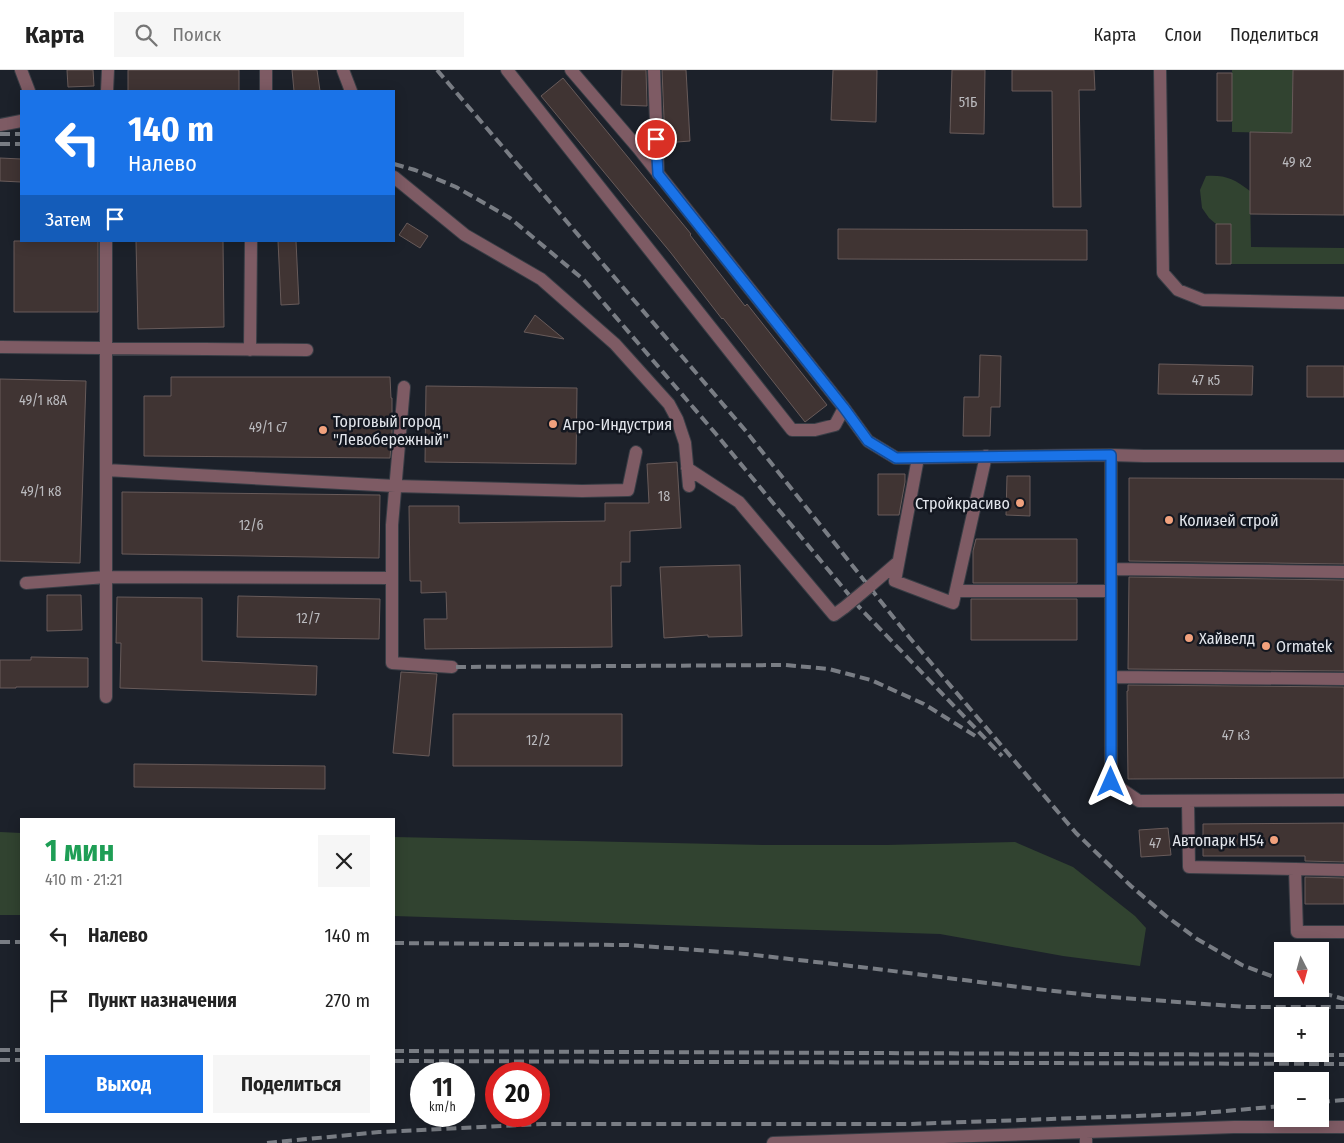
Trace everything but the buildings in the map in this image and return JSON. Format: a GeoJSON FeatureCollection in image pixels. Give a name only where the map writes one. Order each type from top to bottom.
{"type":"FeatureCollection","features":[{"type":"Feature","properties":{"kind":"lane"},"geometry":{"type":"LineString","coordinates":[[21,70],[30,90]]}},
{"type":"Feature","properties":{"kind":"lane"},"geometry":{"type":"LineString","coordinates":[[107,90],[108,70]]}},
{"type":"Feature","properties":{"kind":"lane"},"geometry":{"type":"LineString","coordinates":[[266,70],[266,90]]}},
{"type":"Feature","properties":{"kind":"lane"},"geometry":{"type":"LineString","coordinates":[[343,70],[351,90]]}},
{"type":"Feature","properties":{"kind":"lane"},"geometry":{"type":"LineString","coordinates":[[507,70],[792,430],[815,430],[835,425],[844,408]]}},
{"type":"Feature","properties":{"kind":"lane"},"geometry":{"type":"LineString","coordinates":[[572,70],[658,174],[844,408],[868,441],[896,458],[1111,455],[1344,456]]}},
{"type":"Feature","properties":{"kind":"lane"},"geometry":{"type":"LineString","coordinates":[[654,70],[658,174]]}},
{"type":"Feature","properties":{"kind":"lane"},"geometry":{"type":"LineString","coordinates":[[1160,70],[1163,273],[1178,290],[1203,300],[1344,303]]}},
{"type":"Feature","properties":{"kind":"lane"},"geometry":{"type":"LineString","coordinates":[[0,126],[20,121]]}},
{"type":"Feature","properties":{"kind":"lane"},"geometry":{"type":"LineString","coordinates":[[395,178],[465,235],[541,279],[615,344],[669,404],[677,419],[685,443],[689,486]]}},
{"type":"Feature","properties":{"kind":"lane"},"geometry":{"type":"LineString","coordinates":[[106,242],[106,696]]}},
{"type":"Feature","properties":{"kind":"lane"},"geometry":{"type":"LineString","coordinates":[[250,350],[251,242]]}},
{"type":"Feature","properties":{"kind":"lane"},"geometry":{"type":"LineString","coordinates":[[0,347],[307,350]]}},
{"type":"Feature","properties":{"kind":"lane"},"geometry":{"type":"LineString","coordinates":[[404,387],[392,525],[392,663],[452,667]]}},
{"type":"Feature","properties":{"kind":"lane"},"geometry":{"type":"LineString","coordinates":[[106,470],[395,486],[582,491],[628,490],[636,452]]}},
{"type":"Feature","properties":{"kind":"lane"},"geometry":{"type":"LineString","coordinates":[[1111,455],[1111,782],[1139,801],[1344,800]]}},
{"type":"Feature","properties":{"kind":"lane"},"geometry":{"type":"LineString","coordinates":[[918,458],[895,581],[953,603],[986,456]]}},
{"type":"Feature","properties":{"kind":"lane"},"geometry":{"type":"LineString","coordinates":[[687,468],[739,502],[834,615],[898,562]]}},
{"type":"Feature","properties":{"kind":"lane"},"geometry":{"type":"LineString","coordinates":[[1111,569],[1344,572]]}},
{"type":"Feature","properties":{"kind":"lane"},"geometry":{"type":"LineString","coordinates":[[26,583],[106,577],[392,578]]}},
{"type":"Feature","properties":{"kind":"lane"},"geometry":{"type":"LineString","coordinates":[[956,591],[1111,591]]}},
{"type":"Feature","properties":{"kind":"lane"},"geometry":{"type":"LineString","coordinates":[[1111,677],[1344,679]]}},
{"type":"Feature","properties":{"kind":"lane"},"geometry":{"type":"LineString","coordinates":[[1188,800],[1189,867],[1344,870]]}},
{"type":"Feature","properties":{"kind":"lane"},"geometry":{"type":"LineString","coordinates":[[1295,869],[1297,932],[1344,932]]}},
{"type":"Feature","properties":{"kind":"lane"},"geometry":{"type":"LineString","coordinates":[[773,1143],[1086,1138],[1234,1127],[1344,1128]]}},
{"type":"Feature","properties":{"kind":"green space"},"geometry":{"type":"Polygon","coordinates":[[[1232,70],[1293,70],[1292,133],[1232,132],[1232,70]]]}},
{"type":"Feature","properties":{"kind":"green space"},"geometry":{"type":"Polygon","coordinates":[[[1206,176],[1219,176],[1230,179],[1250,191],[1251,247],[1344,248],[1344,264],[1231,264],[1231,224],[1216,224],[1202,208],[1200,190],[1206,176]]]}},
{"type":"Feature","properties":{"kind":"green space"},"geometry":{"type":"Polygon","coordinates":[[[0,832],[20,833],[20,915],[0,915],[0,832]]]}},
{"type":"Feature","properties":{"kind":"green space"},"geometry":{"type":"Polygon","coordinates":[[[395,837],[767,845],[1015,842],[1073,867],[1135,916],[1146,928],[1140,966],[1063,956],[940,934],[395,916],[395,837]]]}},
{"type":"Feature","properties":{"kind":"railway"},"geometry":{"type":"LineString","coordinates":[[437,70],[745,430],[909,637],[1076,833],[1131,886],[1197,939],[1242,965],[1274,977]]}},
{"type":"Feature","properties":{"kind":"railway"},"geometry":{"type":"LineString","coordinates":[[0,134],[20,134]]}},
{"type":"Feature","properties":{"kind":"railway"},"geometry":{"type":"LineString","coordinates":[[0,144],[20,144]]}},
{"type":"Feature","properties":{"kind":"railway"},"geometry":{"type":"LineString","coordinates":[[395,164],[415,170],[456,187],[510,218],[584,280],[716,434],[859,607],[1002,756]]}},
{"type":"Feature","properties":{"kind":"railway"},"geometry":{"type":"LineString","coordinates":[[456,667],[785,665],[829,669],[871,680],[924,704],[977,737]]}},
{"type":"Feature","properties":{"kind":"railway"},"geometry":{"type":"LineString","coordinates":[[0,942],[20,942]]}},
{"type":"Feature","properties":{"kind":"railway"},"geometry":{"type":"LineString","coordinates":[[395,943],[628,945],[737,953],[1097,996],[1246,1007],[1344,1007]]}},
{"type":"Feature","properties":{"kind":"railway"},"geometry":{"type":"LineString","coordinates":[[1329,995],[1344,999]]}},
{"type":"Feature","properties":{"kind":"railway"},"geometry":{"type":"LineString","coordinates":[[0,1050],[20,1050]]}},
{"type":"Feature","properties":{"kind":"railway"},"geometry":{"type":"LineString","coordinates":[[395,1051],[1344,1055]]}},
{"type":"Feature","properties":{"kind":"railway"},"geometry":{"type":"LineString","coordinates":[[0,1060],[20,1060]]}},
{"type":"Feature","properties":{"kind":"railway"},"geometry":{"type":"LineString","coordinates":[[395,1061],[1344,1064]]}},
{"type":"Feature","properties":{"kind":"railway"},"geometry":{"type":"LineString","coordinates":[[1329,1101],[1344,1100]]}},
{"type":"Feature","properties":{"kind":"railway"},"geometry":{"type":"LineString","coordinates":[[267,1143],[379,1132],[542,1124],[909,1124],[1192,1114],[1274,1107]]}},
{"type":"Feature","properties":{"kind":"place","name":"Агро-Индустрия"},"geometry":{"type":"Point","coordinates":[553,424]}},
{"type":"Feature","properties":{"kind":"place","name":"Торговый город \"Левобережный\""},"geometry":{"type":"Point","coordinates":[323,430]}},
{"type":"Feature","properties":{"kind":"place","name":"Стройкрасиво"},"geometry":{"type":"Point","coordinates":[1020,503]}},
{"type":"Feature","properties":{"kind":"place","name":"Колизей строй"},"geometry":{"type":"Point","coordinates":[1169,520]}},
{"type":"Feature","properties":{"kind":"place","name":"Хайвелд"},"geometry":{"type":"Point","coordinates":[1189,638]}},
{"type":"Feature","properties":{"kind":"place","name":"Ormatek"},"geometry":{"type":"Point","coordinates":[1266,646]}},
{"type":"Feature","properties":{"kind":"place","name":"Автопарк Н54"},"geometry":{"type":"Point","coordinates":[1274,840]}},
{"type":"Feature","properties":{"kind":"route"},"geometry":{"type":"LineString","coordinates":[[656,139],[658,174],[844,408],[868,441],[896,458],[1111,455],[1111,782]]}}]}
